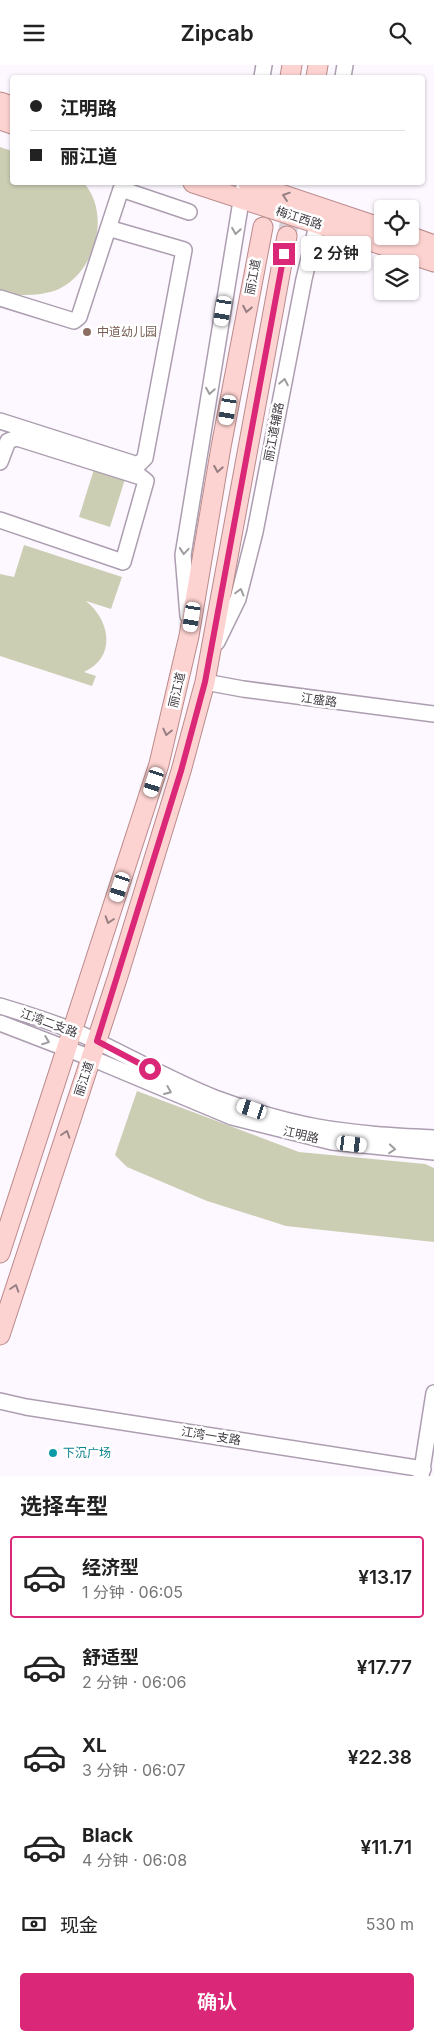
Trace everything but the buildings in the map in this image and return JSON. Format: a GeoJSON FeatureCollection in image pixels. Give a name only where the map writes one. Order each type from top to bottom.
{"type":"FeatureCollection","features":[{"type":"Feature","properties":{"kind":"main road","name":"梅江西路"},"geometry":{"type":"LineString","coordinates":[[213,185],[244,188],[434,262]]}},
{"type":"Feature","properties":{"kind":"main road","name":"梅江西路"},"geometry":{"type":"LineString","coordinates":[[319,216],[374,226]]}},
{"type":"Feature","properties":{"kind":"main road","name":"丽江道"},"geometry":{"type":"LineString","coordinates":[[0,1253],[159,764],[189,636],[221,447],[263,227]]}},
{"type":"Feature","properties":{"kind":"main road","name":"丽江道"},"geometry":{"type":"LineString","coordinates":[[0,1335],[94,1049],[181,771],[205,682],[287,236]]}},
{"type":"Feature","properties":{"kind":"main road"},"geometry":{"type":"LineString","coordinates":[[419,240],[434,245]]}},
{"type":"Feature","properties":{"kind":"street"},"geometry":{"type":"LineString","coordinates":[[189,636],[183,555],[244,188]]}},
{"type":"Feature","properties":{"kind":"street"},"geometry":{"type":"LineString","coordinates":[[0,298],[74,321],[79,317],[120,189],[189,212]]}},
{"type":"Feature","properties":{"kind":"street","name":"丽江道辅路"},"geometry":{"type":"LineString","coordinates":[[211,652],[238,599],[255,532],[304,279],[319,216]]}},
{"type":"Feature","properties":{"kind":"street"},"geometry":{"type":"LineString","coordinates":[[0,421],[138,465],[145,458],[184,250],[108,228]]}},
{"type":"Feature","properties":{"kind":"street"},"geometry":{"type":"LineString","coordinates":[[0,462],[8,441],[17,438],[140,477],[146,481],[123,562],[0,520]]}},
{"type":"Feature","properties":{"kind":"street","name":"江盛路"},"geometry":{"type":"LineString","coordinates":[[205,682],[252,691],[434,714]]}},
{"type":"Feature","properties":{"kind":"street","name":"江湾二支路"},"geometry":{"type":"LineString","coordinates":[[0,1006],[69,1040]]}},
{"type":"Feature","properties":{"kind":"street","name":"江湾二支路"},"geometry":{"type":"LineString","coordinates":[[0,1023],[69,1040],[94,1049]]}},
{"type":"Feature","properties":{"kind":"street","name":"江明路"},"geometry":{"type":"LineString","coordinates":[[94,1049],[216,1098],[270,1115],[316,1127],[373,1134],[434,1138]]}},
{"type":"Feature","properties":{"kind":"street","name":"江明路"},"geometry":{"type":"LineString","coordinates":[[94,1049],[194,1102],[232,1117],[332,1142],[434,1152]]}},
{"type":"Feature","properties":{"kind":"street"},"geometry":{"type":"LineString","coordinates":[[422,1472],[434,1393]]}},
{"type":"Feature","properties":{"kind":"street","name":"江湾一支路"},"geometry":{"type":"LineString","coordinates":[[0,1401],[26,1407],[422,1472]]}},
{"type":"Feature","properties":{"kind":"green space"},"geometry":{"type":"Polygon","coordinates":[[[0,147],[10,150],[10,185],[85,185],[97,210],[98,225],[96,241],[90,256],[72,281],[50,292],[21,295],[19,300],[0,294],[0,147]]]}},
{"type":"Feature","properties":{"kind":"green space"},"geometry":{"type":"Polygon","coordinates":[[[95,466],[126,476],[110,527],[79,517],[95,466]]]}},
{"type":"Feature","properties":{"kind":"green space"},"geometry":{"type":"Polygon","coordinates":[[[24,545],[122,577],[111,609],[86,601],[100,618],[105,628],[106,638],[102,657],[95,665],[84,672],[96,676],[92,686],[0,656],[0,574],[14,577],[24,545]]]}},
{"type":"Feature","properties":{"kind":"green space"},"geometry":{"type":"Polygon","coordinates":[[[137,1091],[299,1152],[425,1164],[434,1168],[434,1242],[286,1226],[207,1201],[127,1167],[115,1155],[137,1091]]]}},
{"type":"Feature","properties":{"kind":"tunnel"},"geometry":{"type":"LineString","coordinates":[[287,236],[296,185]]}},
{"type":"Feature","properties":{"kind":"place","name":"中道幼儿园"},"geometry":{"type":"Point","coordinates":[87,332]}},
{"type":"Feature","properties":{"kind":"place","name":"下沉广场"},"geometry":{"type":"Point","coordinates":[53,1453]}},
{"type":"Feature","properties":{"kind":"route"},"geometry":{"type":"LineString","coordinates":[[150,1069],[97,1041],[181,771],[205,682],[284,254]]}}]}
